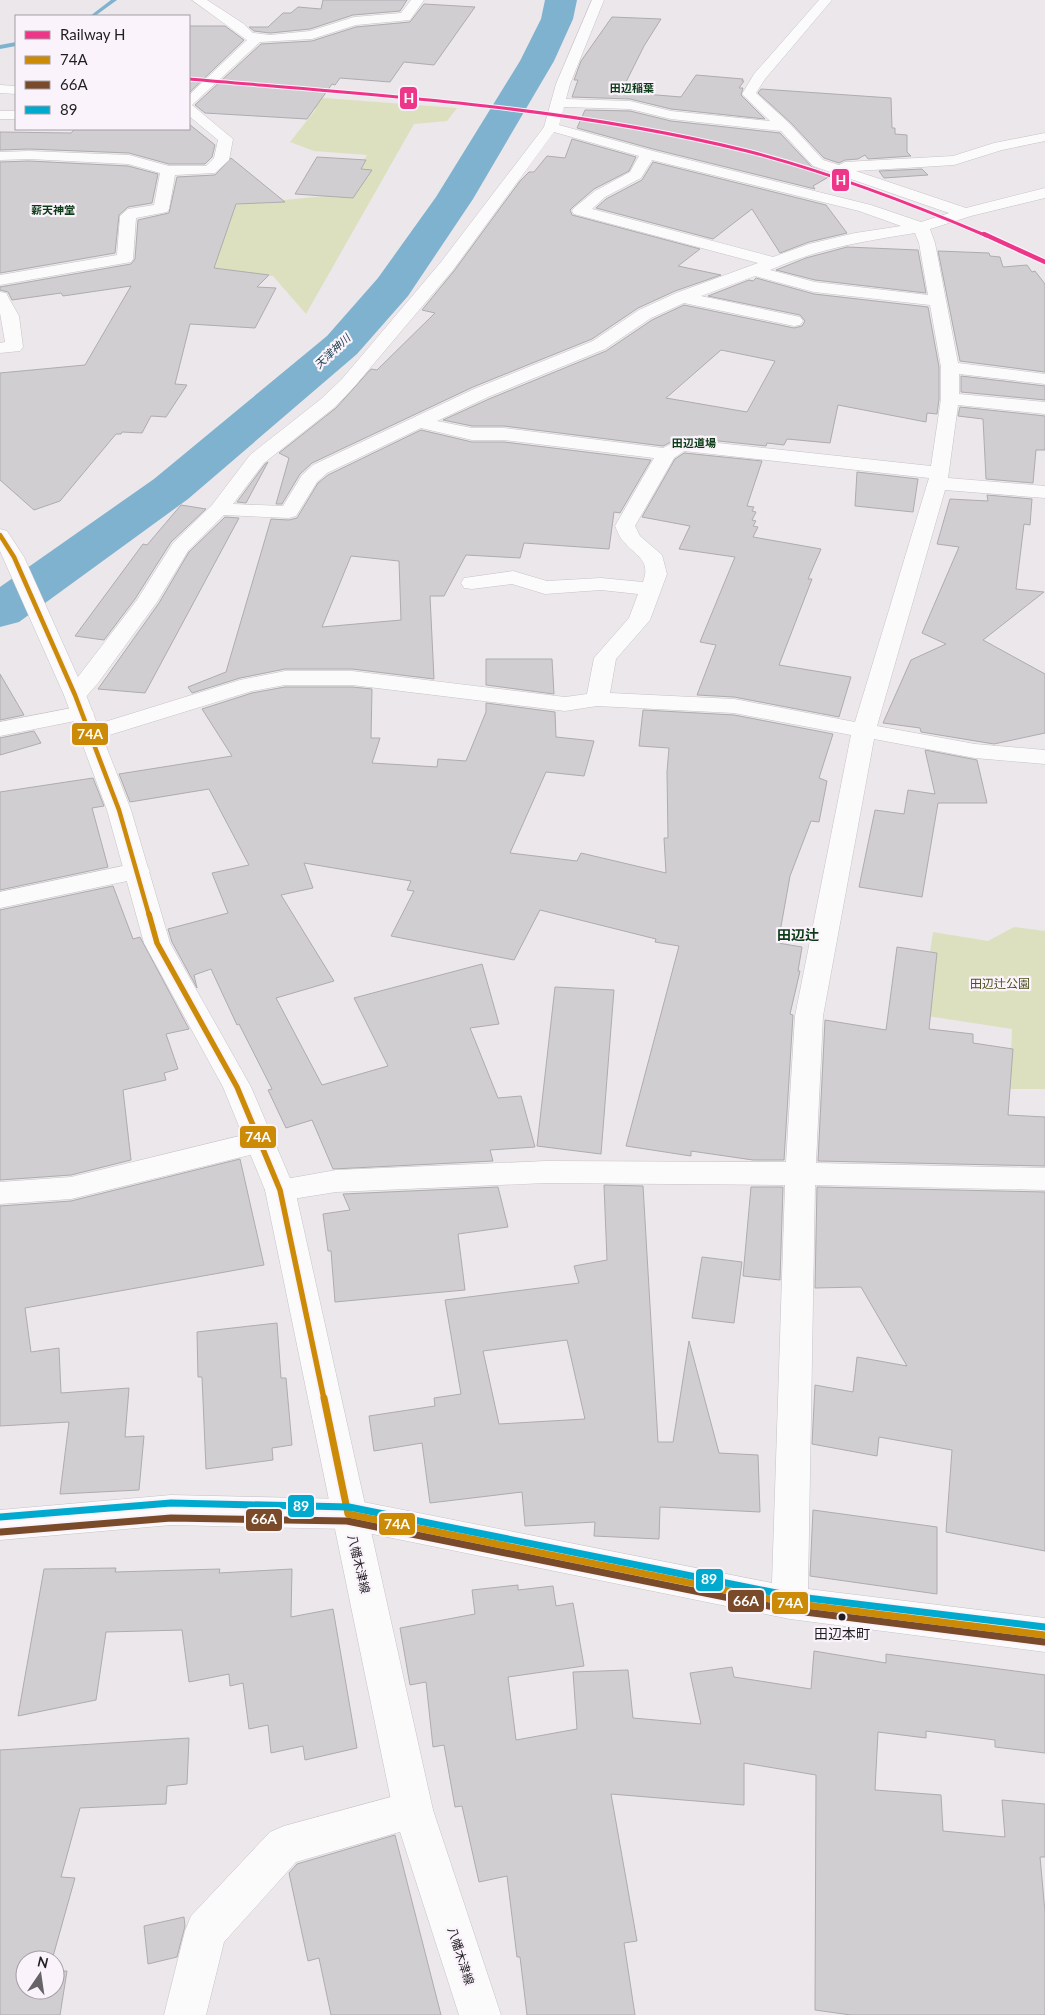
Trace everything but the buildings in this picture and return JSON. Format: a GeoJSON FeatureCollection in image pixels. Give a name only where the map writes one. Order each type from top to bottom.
{"type":"FeatureCollection","features":[{"type":"Feature","properties":{"kind":"street"},"geometry":{"type":"LineString","coordinates":[[198,0],[239,27],[249,37],[256,39],[312,35],[354,21],[405,17],[418,0]]}},
{"type":"Feature","properties":{"kind":"street"},"geometry":{"type":"LineString","coordinates":[[82,714],[90,678],[146,602],[180,547],[219,509],[257,460],[328,403],[372,356],[447,266],[551,127],[566,76],[598,0]]}},
{"type":"Feature","properties":{"kind":"street"},"geometry":{"type":"LineString","coordinates":[[826,0],[759,77],[749,94],[785,127],[818,163],[965,213]]}},
{"type":"Feature","properties":{"kind":"street"},"geometry":{"type":"LineString","coordinates":[[190,101],[256,39]]}},
{"type":"Feature","properties":{"kind":"street"},"geometry":{"type":"LineString","coordinates":[[0,88],[15,90]]}},
{"type":"Feature","properties":{"kind":"street"},"geometry":{"type":"LineString","coordinates":[[557,103],[630,106],[671,115],[785,127]]}},
{"type":"Feature","properties":{"kind":"street"},"geometry":{"type":"LineString","coordinates":[[0,156],[29,154],[129,160],[168,171],[210,170],[221,160],[226,139],[190,110]]}},
{"type":"Feature","properties":{"kind":"street"},"geometry":{"type":"LineString","coordinates":[[0,115],[15,115]]}},
{"type":"Feature","properties":{"kind":"street"},"geometry":{"type":"LineString","coordinates":[[551,127],[648,154],[856,206],[920,227],[927,243],[950,367],[950,399],[939,478],[864,731],[809,1016],[800,1174],[790,1604]]}},
{"type":"Feature","properties":{"kind":"street"},"geometry":{"type":"LineString","coordinates":[[833,168],[954,160],[999,146],[1045,136]]}},
{"type":"Feature","properties":{"kind":"street"},"geometry":{"type":"LineString","coordinates":[[648,154],[636,174],[600,194],[580,211],[774,262]]}},
{"type":"Feature","properties":{"kind":"street"},"geometry":{"type":"LineString","coordinates":[[0,280],[125,259],[128,216],[134,212],[161,209],[168,171]]}},
{"type":"Feature","properties":{"kind":"street"},"geometry":{"type":"LineString","coordinates":[[219,509],[289,512],[309,480],[320,469],[531,372],[599,345],[646,314],[682,297],[809,249],[855,238],[920,227],[965,213],[1045,193]]}},
{"type":"Feature","properties":{"kind":"street"},"geometry":{"type":"LineString","coordinates":[[754,271],[814,287],[938,301]]}},
{"type":"Feature","properties":{"kind":"street"},"geometry":{"type":"LineString","coordinates":[[0,297],[10,316],[14,347],[0,348]]}},
{"type":"Feature","properties":{"kind":"street"},"geometry":{"type":"LineString","coordinates":[[682,297],[794,321]]}},
{"type":"Feature","properties":{"kind":"street"},"geometry":{"type":"LineString","coordinates":[[950,367],[1045,379]]}},
{"type":"Feature","properties":{"kind":"street"},"geometry":{"type":"LineString","coordinates":[[950,399],[1045,408]]}},
{"type":"Feature","properties":{"kind":"street"},"geometry":{"type":"LineString","coordinates":[[420,422],[456,433],[492,436],[504,434],[666,454]]}},
{"type":"Feature","properties":{"kind":"street"},"geometry":{"type":"LineString","coordinates":[[597,698],[604,658],[639,620],[656,574],[652,555],[632,539],[626,526],[666,454],[681,445],[1045,492]]}},
{"type":"Feature","properties":{"kind":"street","name":"八幡木津線"},"geometry":{"type":"LineString","coordinates":[[0,535],[14,557],[82,714],[119,810],[158,943],[236,1087],[280,1190],[413,1810],[480,2015]]}},
{"type":"Feature","properties":{"kind":"street"},"geometry":{"type":"LineString","coordinates":[[472,583],[513,577],[544,588],[601,584],[650,589]]}},
{"type":"Feature","properties":{"kind":"street"},"geometry":{"type":"LineString","coordinates":[[0,729],[285,678],[352,678],[565,704],[597,698],[734,706],[975,751],[1045,757]]}},
{"type":"Feature","properties":{"kind":"street"},"geometry":{"type":"LineString","coordinates":[[0,900],[137,871]]}},
{"type":"Feature","properties":{"kind":"street"},"geometry":{"type":"LineString","coordinates":[[0,1193],[71,1188],[260,1142]]}},
{"type":"Feature","properties":{"kind":"street"},"geometry":{"type":"LineString","coordinates":[[280,1190],[336,1181],[546,1172],[846,1174],[1045,1179]]}},
{"type":"Feature","properties":{"kind":"street"},"geometry":{"type":"LineString","coordinates":[[0,1525],[170,1510],[348,1514],[790,1604],[1045,1635]]}},
{"type":"Feature","properties":{"kind":"street"},"geometry":{"type":"LineString","coordinates":[[185,2015],[206,1932],[284,1846],[413,1810]]}},
{"type":"Feature","properties":{"kind":"green space"},"geometry":{"type":"Polygon","coordinates":[[[258,93],[457,108],[447,121],[414,124],[306,314],[273,276],[212,270],[204,208],[345,194],[367,155],[314,151],[290,142],[316,109],[251,103],[258,93]]]}},
{"type":"Feature","properties":{"kind":"green space","name":"田辺辻公園"},"geometry":{"type":"Polygon","coordinates":[[[1014,927],[1045,931],[1045,1089],[1010,1089],[1012,1029],[921,1015],[933,932],[988,941],[1014,927]]]}},
{"type":"Feature","properties":{"kind":"waterway"},"geometry":{"type":"LineString","coordinates":[[93,15],[114,0]]}},
{"type":"Feature","properties":{"kind":"waterway","name":"天津神川"},"geometry":{"type":"LineString","coordinates":[[0,611],[171,489],[342,345],[393,287],[454,199],[537,61],[557,19],[561,0]]}},
{"type":"Feature","properties":{"kind":"waterway"},"geometry":{"type":"LineString","coordinates":[[0,47],[15,44]]}},
{"type":"Feature","properties":{"kind":"rail line","name":"H"},"geometry":{"type":"LineString","coordinates":[[190,79],[465,104],[602,123],[738,149],[837,179],[897,200],[987,235],[1045,262]]}},
{"type":"Feature","properties":{"kind":"transit line","name":"74A"},"geometry":{"type":"LineString","coordinates":[[0,535],[14,557],[75,695],[119,810],[157,943],[237,1087],[280,1190],[348,1514],[790,1603],[1045,1635]]}},
{"type":"Feature","properties":{"kind":"transit line","name":"89"},"geometry":{"type":"LineString","coordinates":[[0,1517],[171,1503],[349,1507],[791,1596],[1045,1627]]}},
{"type":"Feature","properties":{"kind":"transit line","name":"66A"},"geometry":{"type":"LineString","coordinates":[[1,1532],[171,1518],[347,1521],[789,1610],[1044,1642]]}},
{"type":"Feature","properties":{"kind":"place","name":"田辺本町"},"geometry":{"type":"Point","coordinates":[842,1617]}},
{"type":"Feature","properties":{"kind":"district","name":"田辺稲葉"},"geometry":{"type":"Point","coordinates":[632,87]}},
{"type":"Feature","properties":{"kind":"district","name":"薪天神堂"},"geometry":{"type":"Point","coordinates":[53,209]}},
{"type":"Feature","properties":{"kind":"district","name":"田辺道場"},"geometry":{"type":"Point","coordinates":[694,442]}},
{"type":"Feature","properties":{"kind":"district","name":"田辺辻"},"geometry":{"type":"Point","coordinates":[798,934]}}]}
